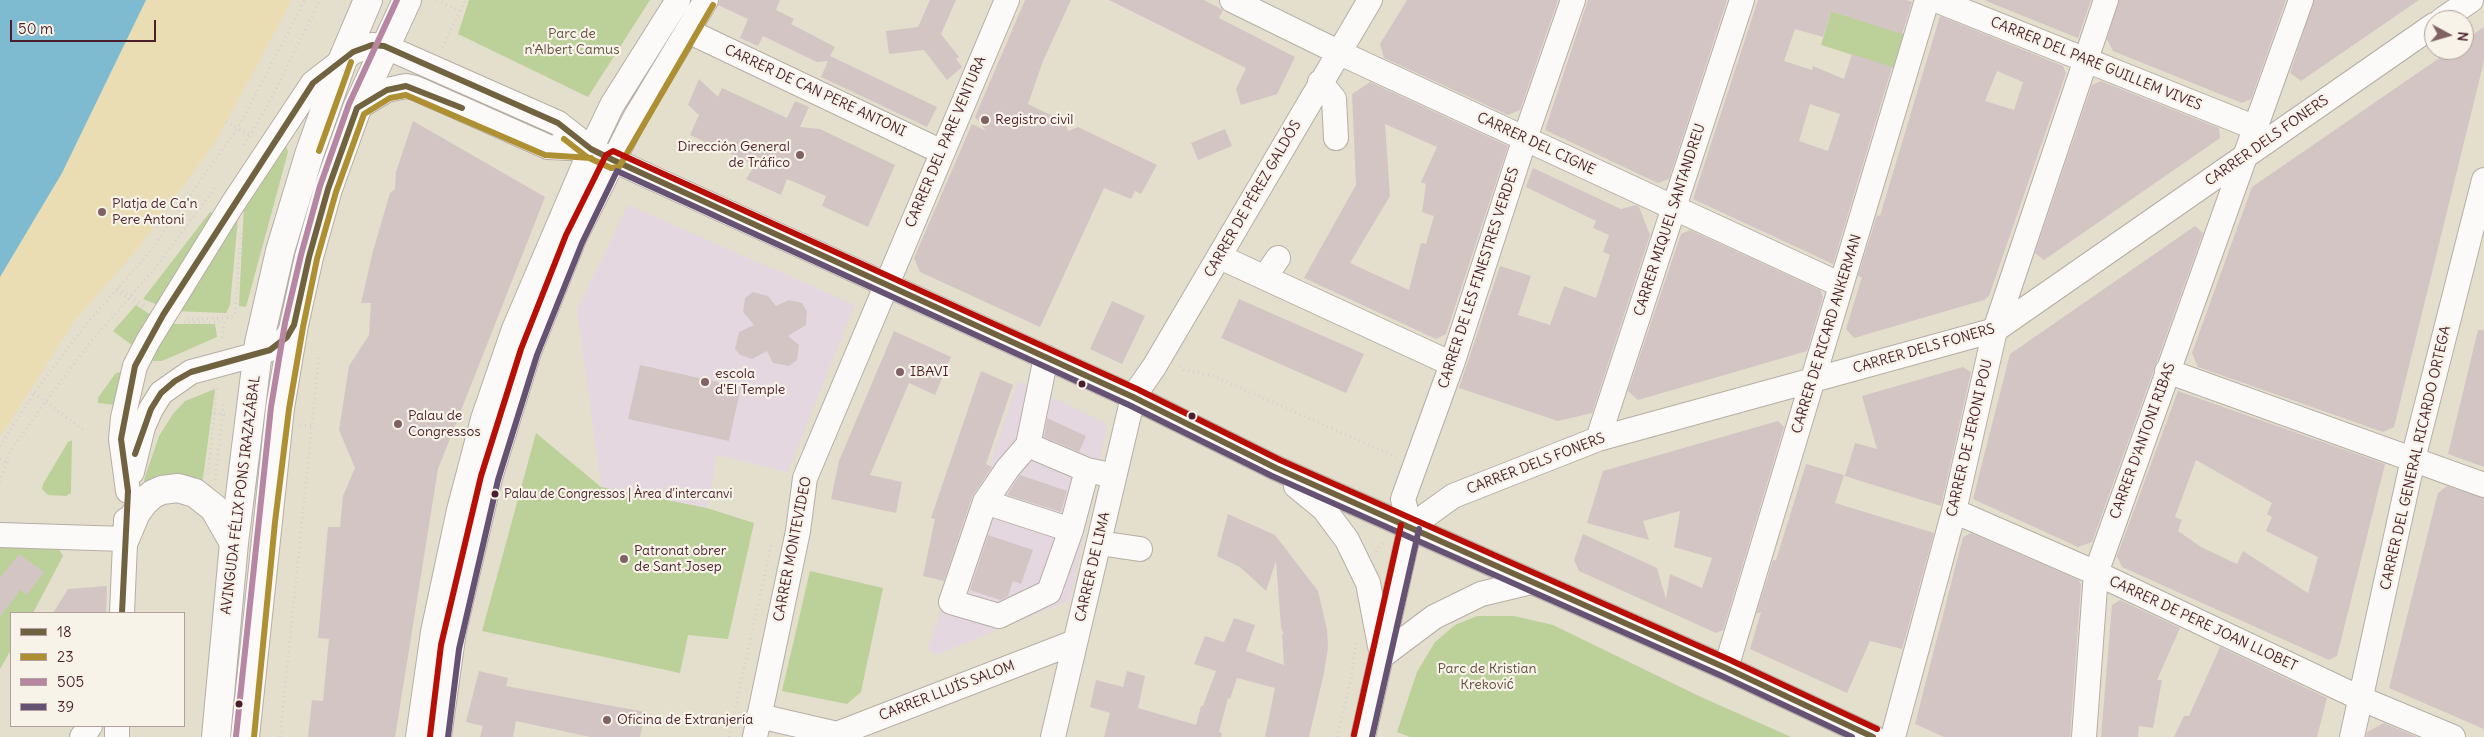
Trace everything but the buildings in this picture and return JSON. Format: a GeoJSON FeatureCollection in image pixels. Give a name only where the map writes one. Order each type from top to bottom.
{"type":"FeatureCollection","features":[{"type":"Feature","properties":{"kind":"highway","name":"AVINGUDA FÉLIX PONS IRAZAZÁBAL"},"geometry":{"type":"LineString","coordinates":[[216,737],[234,543],[258,354],[271,289],[294,203],[343,59],[368,0]]}},
{"type":"Feature","properties":{"kind":"highway","name":"AVINGUDA FÉLIX PONS IRAZAZÁBAL"},"geometry":{"type":"LineString","coordinates":[[245,737],[279,415],[294,324],[308,257],[328,189],[357,108],[384,46],[407,0]]}},
{"type":"Feature","properties":{"kind":"highway"},"geometry":{"type":"LineString","coordinates":[[125,539],[136,512],[144,502],[153,494],[162,490],[178,488],[195,493],[214,508],[234,543]]}},
{"type":"Feature","properties":{"kind":"street"},"geometry":{"type":"LineString","coordinates":[[418,737],[433,632],[459,510],[483,419],[514,329],[591,149],[612,105],[678,0]]}},
{"type":"Feature","properties":{"kind":"street"},"geometry":{"type":"LineString","coordinates":[[438,737],[450,647],[490,478],[529,352],[574,239],[635,118],[706,0]]}},
{"type":"Feature","properties":{"kind":"street","name":"CARRER DEL PARE VENTURA"},"geometry":{"type":"LineString","coordinates":[[885,284],[1007,0]]}},
{"type":"Feature","properties":{"kind":"street","name":"CARRER DEL CIGNE"},"geometry":{"type":"LineString","coordinates":[[1232,0],[1338,52],[1841,285]]}},
{"type":"Feature","properties":{"kind":"street","name":"CARRER DE PÉREZ GALDÓS"},"geometry":{"type":"LineString","coordinates":[[1133,397],[1154,367],[1220,257],[1320,82],[1370,0]]}},
{"type":"Feature","properties":{"kind":"street","name":"CARRER DE LES FINESTRES VERDES"},"geometry":{"type":"LineString","coordinates":[[1402,524],[1403,499],[1452,364],[1525,138],[1573,0]]}},
{"type":"Feature","properties":{"kind":"street","name":"CARRER MIQUEL SANTANDREU"},"geometry":{"type":"LineString","coordinates":[[1598,439],[1742,0]]}},
{"type":"Feature","properties":{"kind":"street","name":"CARRER DE RICARD ANKERMAN"},"geometry":{"type":"LineString","coordinates":[[1726,668],[1927,0]]}},
{"type":"Feature","properties":{"kind":"street","name":"CARRER DEL PARE GUILLEM VIVES"},"geometry":{"type":"LineString","coordinates":[[1936,0],[2256,128]]}},
{"type":"Feature","properties":{"kind":"street","name":"CARRER DE JERONI POU"},"geometry":{"type":"LineString","coordinates":[[1893,737],[1954,511],[1996,330],[2106,0]]}},
{"type":"Feature","properties":{"kind":"street"},"geometry":{"type":"LineString","coordinates":[[2246,155],[2301,0]]}},
{"type":"Feature","properties":{"kind":"street"},"geometry":{"type":"LineString","coordinates":[[2456,10],[2470,0]]}},
{"type":"Feature","properties":{"kind":"street","name":"CARRER DE CAN PERE ANTONI"},"geometry":{"type":"LineString","coordinates":[[688,31],[942,152]]}},
{"type":"Feature","properties":{"kind":"street","name":"CARRER DELS FONERS"},"geometry":{"type":"LineString","coordinates":[[1402,524],[1453,496],[1598,439],[1996,330],[2424,32]]}},
{"type":"Feature","properties":{"kind":"street"},"geometry":{"type":"LineString","coordinates":[[122,612],[128,491],[136,449],[134,420],[135,366],[162,316],[232,204],[313,83],[353,52],[372,44],[384,46],[558,123],[591,149],[1133,397],[1276,468],[1726,668],[1874,737]]}},
{"type":"Feature","properties":{"kind":"street"},"geometry":{"type":"LineString","coordinates":[[1320,82],[1334,99],[1336,138]]}},
{"type":"Feature","properties":{"kind":"street"},"geometry":{"type":"LineString","coordinates":[[357,108],[387,90],[406,86],[415,88],[548,147],[591,149]]}},
{"type":"Feature","properties":{"kind":"street","name":"CARRER D'ANTONI RIBAS"},"geometry":{"type":"LineString","coordinates":[[2084,737],[2096,574],[2246,155]]}},
{"type":"Feature","properties":{"kind":"street","name":"CARRER DEL GENERAL RICARDO ORTEGA"},"geometry":{"type":"LineString","coordinates":[[2352,737],[2362,699],[2413,459],[2479,226],[2484,180]]}},
{"type":"Feature","properties":{"kind":"street"},"geometry":{"type":"LineString","coordinates":[[1220,257],[1271,267],[1452,364]]}},
{"type":"Feature","properties":{"kind":"street","name":"CARRER MONTEVIDEO"},"geometry":{"type":"LineString","coordinates":[[757,726],[798,531],[805,478],[885,284]]}},
{"type":"Feature","properties":{"kind":"street"},"geometry":{"type":"LineString","coordinates":[[134,420],[176,381],[191,372],[258,354],[279,345],[287,337],[294,324]]}},
{"type":"Feature","properties":{"kind":"street"},"geometry":{"type":"LineString","coordinates":[[1046,357],[1028,445],[1008,468],[985,502],[952,602],[999,616],[1049,592],[1067,541],[1087,470]]}},
{"type":"Feature","properties":{"kind":"street"},"geometry":{"type":"LineString","coordinates":[[2168,371],[2484,485]]}},
{"type":"Feature","properties":{"kind":"street","name":"CARRER DE LIMA"},"geometry":{"type":"LineString","coordinates":[[1053,737],[1133,397]]}},
{"type":"Feature","properties":{"kind":"street"},"geometry":{"type":"LineString","coordinates":[[1028,445],[1087,470],[1114,475]]}},
{"type":"Feature","properties":{"kind":"street"},"geometry":{"type":"LineString","coordinates":[[1276,468],[1324,510],[1347,540],[1368,583],[1382,656]]}},
{"type":"Feature","properties":{"kind":"street"},"geometry":{"type":"LineString","coordinates":[[985,502],[1067,541],[1097,551],[1140,549]]}},
{"type":"Feature","properties":{"kind":"street","name":"CARRER DE PERE JOAN LLOBET"},"geometry":{"type":"LineString","coordinates":[[1954,511],[2096,574],[2362,699],[2453,737]]}},
{"type":"Feature","properties":{"kind":"street"},"geometry":{"type":"LineString","coordinates":[[1363,737],[1382,656],[1402,524]]}},
{"type":"Feature","properties":{"kind":"street"},"geometry":{"type":"LineString","coordinates":[[0,535],[125,539]]}},
{"type":"Feature","properties":{"kind":"street"},"geometry":{"type":"LineString","coordinates":[[1382,656],[1434,617],[1481,594],[1531,582]]}},
{"type":"Feature","properties":{"kind":"street","name":"CARRER LLUÍS SALOM"},"geometry":{"type":"LineString","coordinates":[[757,726],[800,732],[837,734],[1075,642]]}},
{"type":"Feature","properties":{"kind":"path"},"geometry":{"type":"LineString","coordinates":[[0,446],[34,393],[84,328],[180,212],[238,128],[305,0]]}},
{"type":"Feature","properties":{"kind":"path"},"geometry":{"type":"LineString","coordinates":[[242,148],[269,103],[320,0]]}},
{"type":"Feature","properties":{"kind":"path"},"geometry":{"type":"LineString","coordinates":[[460,11],[466,0]]}},
{"type":"Feature","properties":{"kind":"path"},"geometry":{"type":"LineString","coordinates":[[226,122],[250,135]]}},
{"type":"Feature","properties":{"kind":"path"},"geometry":{"type":"LineString","coordinates":[[0,482],[11,450],[46,401],[89,344],[157,266],[218,184]]}},
{"type":"Feature","properties":{"kind":"path"},"geometry":{"type":"LineString","coordinates":[[162,316],[172,320],[228,318],[235,315],[242,212],[232,204]]}},
{"type":"Feature","properties":{"kind":"path"},"geometry":{"type":"LineString","coordinates":[[117,290],[172,322],[224,322],[208,481]]}},
{"type":"Feature","properties":{"kind":"path"},"geometry":{"type":"LineString","coordinates":[[280,737],[319,356]]}},
{"type":"Feature","properties":{"kind":"path"},"geometry":{"type":"LineString","coordinates":[[1177,364],[1184,370],[1214,376],[1406,462],[1414,469]]}},
{"type":"Feature","properties":{"kind":"path"},"geometry":{"type":"LineString","coordinates":[[34,393],[85,431]]}},
{"type":"Feature","properties":{"kind":"path"},"geometry":{"type":"LineString","coordinates":[[214,485],[224,401]]}},
{"type":"Feature","properties":{"kind":"path"},"geometry":{"type":"LineString","coordinates":[[0,459],[7,463]]}},
{"type":"Feature","properties":{"kind":"path"},"geometry":{"type":"LineString","coordinates":[[1357,562],[1378,550],[1402,524]]}},
{"type":"Feature","properties":{"kind":"path"},"geometry":{"type":"LineString","coordinates":[[729,737],[773,536]]}},
{"type":"Feature","properties":{"kind":"path"},"geometry":{"type":"LineString","coordinates":[[1337,737],[1351,679],[1357,638]]}},
{"type":"Feature","properties":{"kind":"shaded area","name":"escola d'El Temple"},"geometry":{"type":"Polygon","coordinates":[[[628,205],[855,305],[788,472],[717,455],[707,508],[601,487],[577,309],[628,205]]]}},
{"type":"Feature","properties":{"kind":"shaded area"},"geometry":{"type":"Polygon","coordinates":[[[1018,381],[1104,422],[1107,426],[1070,600],[936,655],[928,648],[1018,381]]]}},
{"type":"Feature","properties":{"kind":"green space","name":"Parc de n'Albert Camus"},"geometry":{"type":"Polygon","coordinates":[[[469,0],[650,0],[588,97],[458,34],[469,0]]]}},
{"type":"Feature","properties":{"kind":"green space"},"geometry":{"type":"Polygon","coordinates":[[[1831,11],[1904,34],[1894,68],[1821,45],[1831,11]]]}},
{"type":"Feature","properties":{"kind":"green space"},"geometry":{"type":"Polygon","coordinates":[[[286,146],[288,152],[246,307],[239,306],[244,205],[281,148],[286,146]]]}},
{"type":"Feature","properties":{"kind":"green space"},"geometry":{"type":"Polygon","coordinates":[[[210,212],[216,215],[158,305],[143,299],[210,212]]]}},
{"type":"Feature","properties":{"kind":"green space"},"geometry":{"type":"Polygon","coordinates":[[[238,218],[230,305],[226,313],[173,311],[238,218]]]}},
{"type":"Feature","properties":{"kind":"green space"},"geometry":{"type":"Polygon","coordinates":[[[136,305],[151,315],[133,346],[113,331],[136,305]]]}},
{"type":"Feature","properties":{"kind":"green space"},"geometry":{"type":"Polygon","coordinates":[[[166,324],[215,324],[217,337],[162,361],[152,361],[149,353],[166,324]]]}},
{"type":"Feature","properties":{"kind":"green space"},"geometry":{"type":"Polygon","coordinates":[[[119,372],[126,374],[116,405],[98,403],[98,398],[115,374],[119,372]]]}},
{"type":"Feature","properties":{"kind":"green space"},"geometry":{"type":"Polygon","coordinates":[[[215,389],[202,485],[147,486],[144,480],[159,436],[173,414],[185,401],[215,389]]]}},
{"type":"Feature","properties":{"kind":"green space","name":"Patronat obrer de Sant Josep"},"geometry":{"type":"Polygon","coordinates":[[[536,433],[601,487],[707,508],[754,523],[728,639],[688,635],[680,673],[482,631],[536,433]]]}},
{"type":"Feature","properties":{"kind":"green space"},"geometry":{"type":"Polygon","coordinates":[[[72,440],[71,493],[66,496],[48,495],[42,489],[43,484],[68,442],[72,440]]]}},
{"type":"Feature","properties":{"kind":"green space"},"geometry":{"type":"Polygon","coordinates":[[[0,527],[47,529],[63,556],[34,612],[10,612],[10,652],[0,669],[0,527]]]}},
{"type":"Feature","properties":{"kind":"green space"},"geometry":{"type":"Polygon","coordinates":[[[810,571],[883,588],[861,692],[847,704],[782,691],[810,571]]]}},
{"type":"Feature","properties":{"kind":"green space","name":"Parc de Kristian Kreković"},"geometry":{"type":"Polygon","coordinates":[[[1477,616],[1514,616],[1553,625],[1701,697],[1791,737],[1410,737],[1397,732],[1417,672],[1435,642],[1455,625],[1477,616]]]}},
{"type":"Feature","properties":{"kind":"sand","name":"Platja de Ca'n Pere Antoni"},"geometry":{"type":"Polygon","coordinates":[[[146,0],[292,0],[216,141],[136,251],[75,320],[0,437],[0,277],[62,173],[146,0]]]}},
{"type":"Feature","properties":{"kind":"water"},"geometry":{"type":"Polygon","coordinates":[[[0,0],[146,0],[62,173],[0,277],[0,0]]]}},
{"type":"Feature","properties":{"kind":"transit line","name":"505"},"geometry":{"type":"LineString","coordinates":[[236,736],[271,407],[285,323],[320,186],[349,104],[397,0]]}},
{"type":"Feature","properties":{"kind":"transit line","name":"23"},"geometry":{"type":"LineString","coordinates":[[564,139],[587,157],[611,168],[619,167],[713,5]]}},
{"type":"Feature","properties":{"kind":"transit line","name":"18"},"geometry":{"type":"LineString","coordinates":[[122,612],[128,491],[121,439],[135,366],[163,315],[313,83],[353,52],[372,45],[384,46],[558,123],[591,149],[613,160],[1133,397],[1276,468],[1726,668],[1873,737]]}},
{"type":"Feature","properties":{"kind":"transit line","name":"23"},"geometry":{"type":"LineString","coordinates":[[319,151],[351,62]]}},
{"type":"Feature","properties":{"kind":"transit line","name":"18"},"geometry":{"type":"LineString","coordinates":[[135,454],[151,409],[161,393],[175,381],[191,372],[270,350],[287,337],[294,325],[309,257],[328,189],[357,108],[387,90],[406,86],[462,108]]}},
{"type":"Feature","properties":{"kind":"transit line","name":"23"},"geometry":{"type":"LineString","coordinates":[[254,737],[275,522],[289,409],[303,327],[317,259],[336,192],[364,114],[390,98],[406,95],[545,155],[591,158]]}},
{"type":"Feature","properties":{"kind":"transit line"},"geometry":{"type":"LineString","coordinates":[[430,736],[441,645],[481,476],[521,349],[566,235],[606,155],[613,151],[1137,389],[1280,460],[1730,660],[1877,729]]}},
{"type":"Feature","properties":{"kind":"transit line","name":"39"},"geometry":{"type":"LineString","coordinates":[[448,737],[459,649],[498,480],[537,355],[582,243],[617,171],[1129,405],[1272,476],[1722,676],[1852,737]]}},
{"type":"Feature","properties":{"kind":"transit line"},"geometry":{"type":"LineString","coordinates":[[1354,735],[1401,525]]}},
{"type":"Feature","properties":{"kind":"transit line","name":"39"},"geometry":{"type":"LineString","coordinates":[[1372,737],[1419,529]]}},
{"type":"Feature","properties":{"kind":"place","name":"Registro civil"},"geometry":{"type":"Point","coordinates":[985,120]}},
{"type":"Feature","properties":{"kind":"place","name":"Dirección General de Tráfico"},"geometry":{"type":"Point","coordinates":[800,155]}},
{"type":"Feature","properties":{"kind":"place","name":"Platja de Ca'n Pere Antoni"},"geometry":{"type":"Point","coordinates":[102,212]}},
{"type":"Feature","properties":{"kind":"place","name":"IBAVI"},"geometry":{"type":"Point","coordinates":[900,372]}},
{"type":"Feature","properties":{"kind":"place","name":"escola d'El Temple"},"geometry":{"type":"Point","coordinates":[705,382]}},
{"type":"Feature","properties":{"kind":"place","name":"Palau de Congressos"},"geometry":{"type":"Point","coordinates":[398,424]}},
{"type":"Feature","properties":{"kind":"place","name":"Palau de Congressos | Àrea d'intercanvi"},"geometry":{"type":"Point","coordinates":[495,494]}},
{"type":"Feature","properties":{"kind":"place","name":"Patronat obrer de Sant Josep"},"geometry":{"type":"Point","coordinates":[624,559]}},
{"type":"Feature","properties":{"kind":"place","name":"Oficina de Extranjería"},"geometry":{"type":"Point","coordinates":[607,720]}}]}
